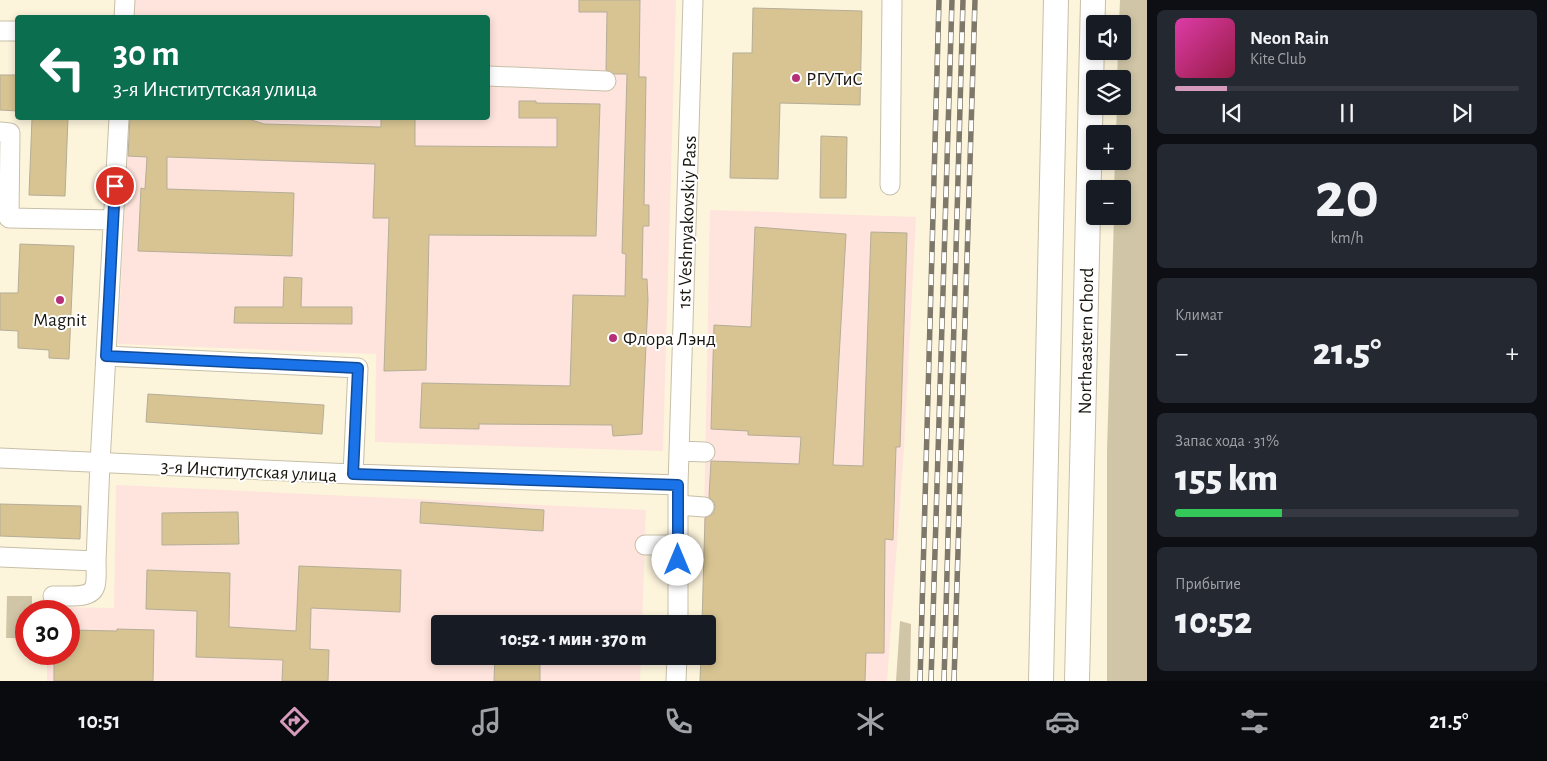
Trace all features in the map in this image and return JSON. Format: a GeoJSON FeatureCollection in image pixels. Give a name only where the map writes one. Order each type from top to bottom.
{"type":"FeatureCollection","features":[{"type":"Feature","properties":{"kind":"main road","name":"Northeastern Chord"},"geometry":{"type":"LineString","coordinates":[[1041,681],[1056,0]]}},
{"type":"Feature","properties":{"kind":"main road","name":"Northeastern Chord"},"geometry":{"type":"LineString","coordinates":[[1077,681],[1093,0]]}},
{"type":"Feature","properties":{"kind":"street"},"geometry":{"type":"LineString","coordinates":[[124,15],[125,0]]}},
{"type":"Feature","properties":{"kind":"street","name":"1st Veshnyakovskiy Pass"},"geometry":{"type":"LineString","coordinates":[[678,615],[678,485],[692,0]]}},
{"type":"Feature","properties":{"kind":"street"},"geometry":{"type":"LineString","coordinates":[[890,185],[892,0]]}},
{"type":"Feature","properties":{"kind":"street"},"geometry":{"type":"LineString","coordinates":[[0,31],[15,32]]}},
{"type":"Feature","properties":{"kind":"street"},"geometry":{"type":"LineString","coordinates":[[490,76],[606,81]]}},
{"type":"Feature","properties":{"kind":"street"},"geometry":{"type":"LineString","coordinates":[[53,596],[86,595],[95,586],[119,120]]}},
{"type":"Feature","properties":{"kind":"street"},"geometry":{"type":"LineString","coordinates":[[0,132],[10,133],[8,218],[113,220]]}},
{"type":"Feature","properties":{"kind":"street"},"geometry":{"type":"LineString","coordinates":[[106,356],[358,368],[353,474]]}},
{"type":"Feature","properties":{"kind":"street"},"geometry":{"type":"LineString","coordinates":[[679,451],[705,452]]}},
{"type":"Feature","properties":{"kind":"street","name":"3-я Институтская улица"},"geometry":{"type":"LineString","coordinates":[[0,458],[353,474],[678,485]]}},
{"type":"Feature","properties":{"kind":"street"},"geometry":{"type":"LineString","coordinates":[[678,505],[704,507]]}},
{"type":"Feature","properties":{"kind":"street"},"geometry":{"type":"LineString","coordinates":[[645,544],[678,546]]}},
{"type":"Feature","properties":{"kind":"street"},"geometry":{"type":"LineString","coordinates":[[0,557],[96,561]]}},
{"type":"Feature","properties":{"kind":"street"},"geometry":{"type":"LineString","coordinates":[[676,681],[677,665]]}},
{"type":"Feature","properties":{"kind":"shaded area"},"geometry":{"type":"Polygon","coordinates":[[[135,0],[676,0],[663,451],[375,442],[376,354],[118,344],[129,120],[490,120],[490,15],[134,15],[135,0]]]}},
{"type":"Feature","properties":{"kind":"shaded area"},"geometry":{"type":"Polygon","coordinates":[[[1120,0],[1147,0],[1147,681],[1107,681],[1107,450],[1114,225],[1131,225],[1131,180],[1114,180],[1115,170],[1131,170],[1131,125],[1116,125],[1117,115],[1131,115],[1131,70],[1117,70],[1118,60],[1131,60],[1131,15],[1119,15],[1120,0]]]}},
{"type":"Feature","properties":{"kind":"shaded area"},"geometry":{"type":"Polygon","coordinates":[[[710,210],[916,217],[904,448],[887,681],[700,681],[701,665],[716,665],[716,615],[702,615],[710,210]]]}},
{"type":"Feature","properties":{"kind":"shaded area"},"geometry":{"type":"Polygon","coordinates":[[[116,485],[646,510],[642,615],[431,615],[431,665],[641,665],[640,681],[47,681],[47,665],[80,665],[80,607],[114,608],[116,485]]]}},
{"type":"Feature","properties":{"kind":"shaded area"},"geometry":{"type":"Polygon","coordinates":[[[7,596],[32,596],[32,600],[15,600],[15,638],[6,638],[7,596]]]}},
{"type":"Feature","properties":{"kind":"shaded area"},"geometry":{"type":"Polygon","coordinates":[[[900,621],[911,624],[910,681],[896,681],[900,621]]]}},
{"type":"Feature","properties":{"kind":"building"},"geometry":{"type":"Polygon","coordinates":[[[579,0],[640,0],[639,77],[646,77],[644,205],[649,205],[649,226],[643,226],[642,279],[647,279],[648,300],[642,434],[613,436],[612,425],[479,424],[479,429],[420,428],[422,383],[570,386],[573,295],[625,296],[626,254],[622,253],[627,74],[614,74],[606,70],[607,12],[579,12],[579,0]]]}},
{"type":"Feature","properties":{"kind":"building","name":"РГУТиС"},"geometry":{"type":"Polygon","coordinates":[[[753,8],[862,11],[860,105],[780,103],[778,179],[730,178],[733,53],[752,53],[753,8]]]}},
{"type":"Feature","properties":{"kind":"building"},"geometry":{"type":"Polygon","coordinates":[[[0,75],[15,75],[15,111],[0,110],[0,75]]]}},
{"type":"Feature","properties":{"kind":"building"},"geometry":{"type":"Polygon","coordinates":[[[519,101],[600,104],[596,236],[429,235],[426,370],[384,371],[389,218],[373,218],[375,164],[167,157],[167,189],[294,193],[292,256],[138,251],[141,188],[145,189],[147,157],[128,156],[130,120],[251,120],[264,124],[381,127],[381,120],[415,120],[415,146],[557,147],[557,118],[519,118],[519,101]]]}},
{"type":"Feature","properties":{"kind":"building"},"geometry":{"type":"Polygon","coordinates":[[[32,120],[68,120],[65,196],[29,195],[32,120]]]}},
{"type":"Feature","properties":{"kind":"building"},"geometry":{"type":"Polygon","coordinates":[[[821,136],[847,137],[846,198],[820,198],[821,136]]]}},
{"type":"Feature","properties":{"kind":"building"},"geometry":{"type":"Polygon","coordinates":[[[755,227],[846,234],[833,465],[863,466],[871,232],[907,233],[900,447],[896,447],[893,540],[885,539],[884,653],[866,653],[865,681],[700,681],[701,665],[716,665],[716,615],[702,615],[705,518],[713,514],[715,507],[714,502],[709,497],[711,461],[799,464],[801,437],[748,435],[748,431],[711,429],[714,325],[751,327],[755,227]]]}},
{"type":"Feature","properties":{"kind":"building"},"geometry":{"type":"Polygon","coordinates":[[[20,244],[74,246],[69,359],[49,358],[49,350],[18,348],[18,331],[0,330],[0,293],[18,293],[20,244]]]}},
{"type":"Feature","properties":{"kind":"building"},"geometry":{"type":"Polygon","coordinates":[[[284,277],[302,278],[301,307],[352,307],[352,324],[234,323],[235,307],[283,307],[284,277]]]}},
{"type":"Feature","properties":{"kind":"building"},"geometry":{"type":"Polygon","coordinates":[[[148,394],[324,405],[322,434],[146,422],[148,394]]]}},
{"type":"Feature","properties":{"kind":"building"},"geometry":{"type":"Polygon","coordinates":[[[421,502],[544,510],[543,531],[420,523],[421,502]]]}},
{"type":"Feature","properties":{"kind":"building"},"geometry":{"type":"Polygon","coordinates":[[[0,504],[81,506],[80,539],[0,536],[0,504]]]}},
{"type":"Feature","properties":{"kind":"building"},"geometry":{"type":"Polygon","coordinates":[[[238,512],[239,544],[162,545],[162,513],[238,512]]]}},
{"type":"Feature","properties":{"kind":"building"},"geometry":{"type":"Polygon","coordinates":[[[299,566],[401,570],[400,612],[311,608],[310,649],[329,650],[328,681],[282,681],[283,660],[196,657],[197,611],[146,609],[147,570],[230,573],[229,627],[296,631],[299,566]]]}},
{"type":"Feature","properties":{"kind":"building"},"geometry":{"type":"Polygon","coordinates":[[[117,629],[154,630],[153,681],[54,681],[54,665],[80,665],[80,630],[117,631],[117,629]]]}},
{"type":"Feature","properties":{"kind":"building"},"geometry":{"type":"Polygon","coordinates":[[[495,665],[540,665],[540,681],[494,681],[495,665]]]}},
{"type":"Feature","properties":{"kind":"railway"},"geometry":{"type":"LineString","coordinates":[[920,681],[939,0]]}},
{"type":"Feature","properties":{"kind":"railway"},"geometry":{"type":"LineString","coordinates":[[931,681],[952,0]]}},
{"type":"Feature","properties":{"kind":"railway"},"geometry":{"type":"LineString","coordinates":[[944,681],[963,0]]}},
{"type":"Feature","properties":{"kind":"railway"},"geometry":{"type":"LineString","coordinates":[[954,681],[975,0]]}},
{"type":"Feature","properties":{"kind":"place","name":"РГУТиС"},"geometry":{"type":"Point","coordinates":[796,78]}},
{"type":"Feature","properties":{"kind":"place","name":"Magnit"},"geometry":{"type":"Point","coordinates":[60,300]}},
{"type":"Feature","properties":{"kind":"place","name":"Флора Лэнд"},"geometry":{"type":"Point","coordinates":[613,338]}},
{"type":"Feature","properties":{"kind":"route"},"geometry":{"type":"LineString","coordinates":[[115,186],[106,356],[358,368],[353,474],[678,485],[678,560]]}}]}
